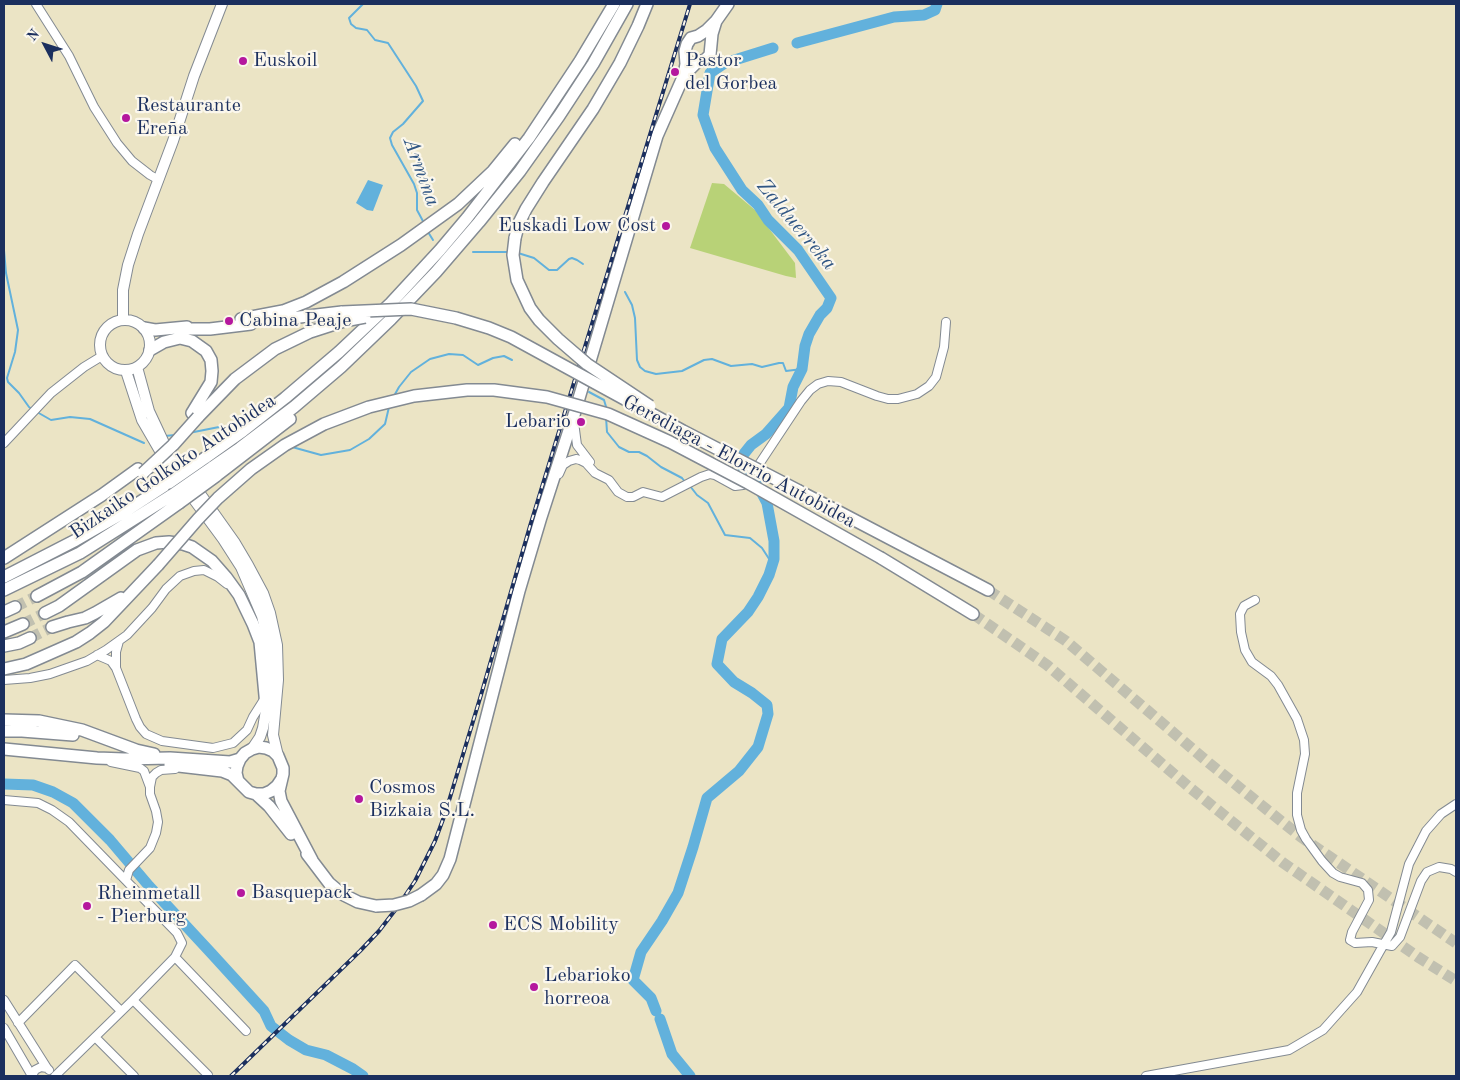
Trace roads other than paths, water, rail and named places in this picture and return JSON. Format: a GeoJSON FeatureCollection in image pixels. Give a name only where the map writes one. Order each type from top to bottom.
{"type":"FeatureCollection","features":[{"type":"Feature","properties":{"kind":"highway","name":"Bizkaiko Golkoko Autobidea"},"geometry":{"type":"LineString","coordinates":[[211,467],[243,431],[339,352],[391,303],[467,218],[507,168],[550,106],[614,4]]}},
{"type":"Feature","properties":{"kind":"highway","name":"Bizkaiko Golkoko Autobidea"},"geometry":{"type":"LineString","coordinates":[[211,467],[240,448],[294,407],[341,367],[436,272],[480,222],[526,163],[593,64],[627,4]]}},
{"type":"Feature","properties":{"kind":"highway"},"geometry":{"type":"LineString","coordinates":[[647,4],[620,63],[593,109],[543,182],[519,222],[514,238],[513,255],[517,280],[526,301],[539,320],[587,364],[648,404],[683,431]]}},
{"type":"Feature","properties":{"kind":"highway"},"geometry":{"type":"LineString","coordinates":[[256,794],[270,806],[329,883],[342,894],[358,902],[376,906],[394,905],[409,901],[436,884],[443,875],[450,859],[519,591],[584,383],[657,136],[684,75],[686,44],[691,38],[707,30],[728,4]]}},
{"type":"Feature","properties":{"kind":"highway"},"geometry":{"type":"LineString","coordinates":[[684,75],[697,62],[708,58],[716,21]]}},
{"type":"Feature","properties":{"kind":"highway"},"geometry":{"type":"LineString","coordinates":[[698,36],[706,38],[711,46]]}},
{"type":"Feature","properties":{"kind":"highway"},"geometry":{"type":"LineString","coordinates":[[686,54],[691,60],[697,62]]}},
{"type":"Feature","properties":{"kind":"highway"},"geometry":{"type":"LineString","coordinates":[[241,319],[283,311],[306,302],[343,282],[410,239],[465,197],[492,171],[550,106]]}},
{"type":"Feature","properties":{"kind":"highway","name":"Gerediaga - Elorrio Autobidea"},"geometry":{"type":"LineString","coordinates":[[343,317],[411,309],[474,323],[511,337],[683,431],[988,590]]}},
{"type":"Feature","properties":{"kind":"highway"},"geometry":{"type":"LineString","coordinates":[[181,328],[188,330],[234,326],[282,318],[343,317]]}},
{"type":"Feature","properties":{"kind":"highway"},"geometry":{"type":"LineString","coordinates":[[4,558],[141,471],[195,415],[235,379],[275,349],[343,317]]}},
{"type":"Feature","properties":{"kind":"highway"},"geometry":{"type":"LineString","coordinates":[[144,328],[155,330],[217,323]]}},
{"type":"Feature","properties":{"kind":"highway"},"geometry":{"type":"LineString","coordinates":[[150,350],[164,342],[180,338],[192,341],[206,351],[212,366],[211,382],[195,415]]}},
{"type":"Feature","properties":{"kind":"highway","name":"Gerediaga - Elorrio Autobidea"},"geometry":{"type":"LineString","coordinates":[[140,584],[218,498],[251,469],[284,445],[324,424],[369,407],[414,396],[467,390],[494,390],[547,397],[608,414],[670,442],[748,483],[881,558],[974,614]]}},
{"type":"Feature","properties":{"kind":"highway"},"geometry":{"type":"LineString","coordinates":[[173,494],[211,467]]}},
{"type":"Feature","properties":{"kind":"highway"},"geometry":{"type":"LineString","coordinates":[[37,596],[82,572],[173,494],[211,467]]}},
{"type":"Feature","properties":{"kind":"highway","name":"Bizkaiko Golkoko Autobidea"},"geometry":{"type":"LineString","coordinates":[[4,577],[76,540],[123,513],[173,494]]}},
{"type":"Feature","properties":{"kind":"highway","name":"Bizkaiko Golkoko Autobidea"},"geometry":{"type":"LineString","coordinates":[[4,590],[80,553],[173,494]]}},
{"type":"Feature","properties":{"kind":"highway"},"geometry":{"type":"LineString","coordinates":[[45,613],[59,606],[137,550],[156,543],[169,542],[192,547],[212,561],[226,577],[239,596],[250,618],[260,642],[266,702]]}},
{"type":"Feature","properties":{"kind":"highway"},"geometry":{"type":"LineString","coordinates":[[52,627],[85,618],[127,595],[140,584]]}},
{"type":"Feature","properties":{"kind":"highway"},"geometry":{"type":"LineString","coordinates":[[4,668],[26,664],[76,642],[104,622],[140,584]]}},
{"type":"Feature","properties":{"kind":"highway"},"geometry":{"type":"LineString","coordinates":[[4,612],[15,607]]}},
{"type":"Feature","properties":{"kind":"highway"},"geometry":{"type":"LineString","coordinates":[[4,632],[23,624]]}},
{"type":"Feature","properties":{"kind":"highway"},"geometry":{"type":"LineString","coordinates":[[4,646],[30,638]]}},
{"type":"Feature","properties":{"kind":"highway"},"geometry":{"type":"LineString","coordinates":[[4,720],[39,721],[82,730],[136,750]]}},
{"type":"Feature","properties":{"kind":"highway"},"geometry":{"type":"LineString","coordinates":[[4,731],[61,733],[170,758]]}},
{"type":"Feature","properties":{"kind":"highway"},"geometry":{"type":"LineString","coordinates":[[238,781],[237,766],[245,753],[259,747],[266,748],[278,756],[283,768],[279,791],[280,801],[312,860]]}},
{"type":"Feature","properties":{"kind":"highway"},"geometry":{"type":"LineString","coordinates":[[4,749],[97,758],[170,758],[230,762],[240,759]]}},
{"type":"Feature","properties":{"kind":"highway"},"geometry":{"type":"LineString","coordinates":[[124,759],[222,771],[232,775],[249,792],[256,794],[264,794],[271,791],[281,780]]}},
{"type":"Feature","properties":{"kind":"main road"},"geometry":{"type":"LineString","coordinates":[[123,320],[123,290],[128,265],[173,141],[194,76],[222,4]]}},
{"type":"Feature","properties":{"kind":"main road"},"geometry":{"type":"LineString","coordinates":[[131,320],[144,328],[150,338],[150,350],[148,357],[138,367],[119,370],[112,367],[102,356],[100,340],[108,326],[115,322],[131,320]]}},
{"type":"Feature","properties":{"kind":"main road"},"geometry":{"type":"LineString","coordinates":[[138,367],[149,411],[164,443],[235,543],[259,586],[270,613],[277,645],[278,680],[274,734],[278,756]]}},
{"type":"Feature","properties":{"kind":"main road"},"geometry":{"type":"LineString","coordinates":[[126,370],[142,420],[166,463],[223,539],[240,567],[262,616],[269,646],[270,686],[263,728],[260,737],[252,749]]}},
{"type":"Feature","properties":{"kind":"street"},"geometry":{"type":"LineString","coordinates":[[36,4],[69,56],[94,106],[117,143],[132,161],[159,180]]}},
{"type":"Feature","properties":{"kind":"street"},"geometry":{"type":"LineString","coordinates":[[541,518],[562,468],[571,460],[580,460],[586,463],[595,473],[609,480],[618,492],[627,497],[643,492],[662,496],[701,477],[712,474],[738,486],[743,485],[761,462],[801,400],[818,384],[828,380],[841,382],[888,399],[898,399],[917,394],[929,386],[936,377],[944,347],[946,322]]}},
{"type":"Feature","properties":{"kind":"street"},"geometry":{"type":"LineString","coordinates":[[4,443],[40,404],[70,377],[102,356]]}},
{"type":"Feature","properties":{"kind":"street"},"geometry":{"type":"LineString","coordinates":[[574,415],[577,446],[590,461],[595,473]]}},
{"type":"Feature","properties":{"kind":"street"},"geometry":{"type":"LineString","coordinates":[[4,680],[50,674],[70,668],[97,655],[127,635],[152,608],[166,589],[180,576],[204,570],[218,577],[239,596]]}},
{"type":"Feature","properties":{"kind":"street"},"geometry":{"type":"LineString","coordinates":[[1254,600],[1244,606],[1240,614],[1245,650],[1252,662],[1271,676],[1278,685],[1297,719],[1304,740],[1305,754],[1297,793],[1297,815],[1301,830],[1333,874],[1362,883],[1368,890],[1369,900],[1352,932],[1350,940],[1355,943],[1372,942],[1392,946],[1400,937],[1421,881],[1427,872],[1439,867],[1451,868],[1456,872]]}},
{"type":"Feature","properties":{"kind":"street"},"geometry":{"type":"LineString","coordinates":[[116,668],[116,652],[119,640]]}},
{"type":"Feature","properties":{"kind":"street"},"geometry":{"type":"LineString","coordinates":[[97,655],[110,661],[116,668],[140,727],[146,734],[162,741],[213,748],[233,743],[247,730],[253,717],[266,702]]}},
{"type":"Feature","properties":{"kind":"street"},"geometry":{"type":"LineString","coordinates":[[97,758],[140,768],[146,774],[150,787]]}},
{"type":"Feature","properties":{"kind":"street"},"geometry":{"type":"LineString","coordinates":[[126,880],[129,870],[150,848],[156,833],[158,822],[150,794],[152,777],[161,770],[196,768]]}},
{"type":"Feature","properties":{"kind":"street"},"geometry":{"type":"LineString","coordinates":[[4,800],[38,804],[52,810],[69,822],[177,933],[182,943],[175,957],[54,1076],[4,1000]]}},
{"type":"Feature","properties":{"kind":"street"},"geometry":{"type":"LineString","coordinates":[[1146,1076],[1289,1050],[1323,1030],[1357,992],[1391,932],[1409,864],[1426,831],[1441,814],[1456,804]]}},
{"type":"Feature","properties":{"kind":"street"},"geometry":{"type":"LineString","coordinates":[[175,957],[246,1031]]}},
{"type":"Feature","properties":{"kind":"street"},"geometry":{"type":"LineString","coordinates":[[18,1023],[75,965],[121,1012]]}},
{"type":"Feature","properties":{"kind":"street"},"geometry":{"type":"LineString","coordinates":[[133,1000],[208,1075]]}},
{"type":"Feature","properties":{"kind":"street"},"geometry":{"type":"LineString","coordinates":[[4,1028],[32,1076]]}},
{"type":"Feature","properties":{"kind":"street"},"geometry":{"type":"LineString","coordinates":[[95,1037],[134,1076]]}},
{"type":"Feature","properties":{"kind":"street"},"geometry":{"type":"LineString","coordinates":[[32,1076],[34,1070],[41,1067],[47,1068]]}},
{"type":"Feature","properties":{"kind":"water"},"geometry":{"type":"Polygon","coordinates":[[[368,180],[383,185],[373,211],[367,210],[356,203],[368,180]]]}},
{"type":"Feature","properties":{"kind":"waterway","name":"Armina"},"geometry":{"type":"LineString","coordinates":[[363,4],[349,18],[351,24],[356,28],[367,30],[375,40],[388,43],[416,86],[423,101],[403,124],[393,132],[390,138],[414,184],[417,193],[417,210],[424,223]]}},
{"type":"Feature","properties":{"kind":"waterway"},"geometry":{"type":"LineString","coordinates":[[797,43],[894,17],[924,15],[935,10],[937,4]]}},
{"type":"Feature","properties":{"kind":"waterway","name":"Zalduerreka"},"geometry":{"type":"LineString","coordinates":[[656,1011],[651,998],[633,980],[641,952],[678,893],[707,798],[739,771],[758,747],[768,714],[767,705],[734,682],[717,664],[722,639],[748,612],[758,597],[769,575],[774,559],[774,541],[767,503],[758,486],[744,470],[739,460],[751,445],[766,434],[789,408],[793,387],[802,369],[805,346],[809,334],[820,315],[827,308],[831,298],[798,250],[742,190],[715,148],[703,115],[710,73],[725,63],[773,48]]}},
{"type":"Feature","properties":{"kind":"waterway"},"geometry":{"type":"LineString","coordinates":[[4,194],[4,202]]}},
{"type":"Feature","properties":{"kind":"waterway","name":"Armina"},"geometry":{"type":"LineString","coordinates":[[428,232],[433,240]]}},
{"type":"Feature","properties":{"kind":"waterway"},"geometry":{"type":"LineString","coordinates":[[4,250],[6,273],[18,330],[15,352],[7,378],[8,382],[33,410]]}},
{"type":"Feature","properties":{"kind":"waterway","name":"Armina"},"geometry":{"type":"LineString","coordinates":[[473,252],[508,252]]}},
{"type":"Feature","properties":{"kind":"waterway","name":"Armina"},"geometry":{"type":"LineString","coordinates":[[518,253],[534,258],[549,270],[557,270],[572,258],[583,264]]}},
{"type":"Feature","properties":{"kind":"waterway","name":"Armina"},"geometry":{"type":"LineString","coordinates":[[625,292],[632,305],[635,318],[637,360],[640,367],[645,371],[656,374],[682,371],[704,360],[712,359],[731,366],[752,364],[762,367],[783,363],[786,371],[802,369]]}},
{"type":"Feature","properties":{"kind":"waterway"},"geometry":{"type":"LineString","coordinates":[[394,396],[411,372],[430,359],[449,354],[463,355],[478,365],[493,358],[504,356],[512,360]]}},
{"type":"Feature","properties":{"kind":"waterway"},"geometry":{"type":"LineString","coordinates":[[589,392],[604,400],[607,410]]}},
{"type":"Feature","properties":{"kind":"waterway"},"geometry":{"type":"LineString","coordinates":[[292,447],[321,455],[350,450],[369,439],[385,424],[389,407]]}},
{"type":"Feature","properties":{"kind":"waterway"},"geometry":{"type":"LineString","coordinates":[[37,412],[51,420],[70,417],[90,419],[144,443]]}},
{"type":"Feature","properties":{"kind":"waterway"},"geometry":{"type":"LineString","coordinates":[[606,417],[607,432],[619,447],[629,452],[639,452],[647,456],[661,467],[682,478],[686,483]]}},
{"type":"Feature","properties":{"kind":"waterway"},"geometry":{"type":"LineString","coordinates":[[189,433],[219,427],[228,429]]}},
{"type":"Feature","properties":{"kind":"waterway"},"geometry":{"type":"LineString","coordinates":[[165,436],[175,435]]}},
{"type":"Feature","properties":{"kind":"waterway"},"geometry":{"type":"LineString","coordinates":[[690,486],[697,495],[708,503],[725,535],[750,538],[762,548],[773,565]]}},
{"type":"Feature","properties":{"kind":"waterway","name":"Zalduerreka"},"geometry":{"type":"LineString","coordinates":[[4,784],[33,785],[53,792],[73,803],[110,840],[149,886],[264,1011],[271,1026],[306,1050],[326,1055],[363,1076]]}},
{"type":"Feature","properties":{"kind":"waterway","name":"Zalduerreka"},"geometry":{"type":"LineString","coordinates":[[660,1019],[672,1054],[690,1076]]}},
{"type":"Feature","properties":{"kind":"tunnel"},"geometry":{"type":"LineString","coordinates":[[988,590],[1066,641],[1209,763],[1301,837],[1456,943]]}},
{"type":"Feature","properties":{"kind":"tunnel"},"geometry":{"type":"LineString","coordinates":[[15,607],[37,596]]}},
{"type":"Feature","properties":{"kind":"tunnel"},"geometry":{"type":"LineString","coordinates":[[23,624],[45,613]]}},
{"type":"Feature","properties":{"kind":"tunnel"},"geometry":{"type":"LineString","coordinates":[[973,614],[1047,665],[1189,787],[1282,862],[1418,957],[1456,981]]}},
{"type":"Feature","properties":{"kind":"tunnel"},"geometry":{"type":"LineString","coordinates":[[30,638],[52,627]]}},
{"type":"Feature","properties":{"kind":"railway"},"geometry":{"type":"LineString","coordinates":[[231,1076],[379,931],[415,881],[435,841],[445,814],[530,526],[690,4]]}},
{"type":"Feature","properties":{"kind":"place","name":"Euskoil"},"geometry":{"type":"Point","coordinates":[243,61]}},
{"type":"Feature","properties":{"kind":"place","name":"Pastor del Gorbea"},"geometry":{"type":"Point","coordinates":[675,72]}},
{"type":"Feature","properties":{"kind":"place","name":"Restaurante Ereña"},"geometry":{"type":"Point","coordinates":[126,118]}},
{"type":"Feature","properties":{"kind":"place","name":"Euskadi Low Cost"},"geometry":{"type":"Point","coordinates":[666,226]}},
{"type":"Feature","properties":{"kind":"place","name":"Cabina Peaje"},"geometry":{"type":"Point","coordinates":[229,321]}},
{"type":"Feature","properties":{"kind":"place","name":"Lebario"},"geometry":{"type":"Point","coordinates":[581,422]}},
{"type":"Feature","properties":{"kind":"place","name":"Cosmos Bizkaia S.L."},"geometry":{"type":"Point","coordinates":[359,799]}},
{"type":"Feature","properties":{"kind":"place","name":"Basquepack"},"geometry":{"type":"Point","coordinates":[241,893]}},
{"type":"Feature","properties":{"kind":"place","name":"Rheinmetall - Pierburg"},"geometry":{"type":"Point","coordinates":[87,906]}},
{"type":"Feature","properties":{"kind":"place","name":"ECS Mobility"},"geometry":{"type":"Point","coordinates":[493,925]}},
{"type":"Feature","properties":{"kind":"place","name":"Lebarioko horreoa"},"geometry":{"type":"Point","coordinates":[534,987]}}]}
